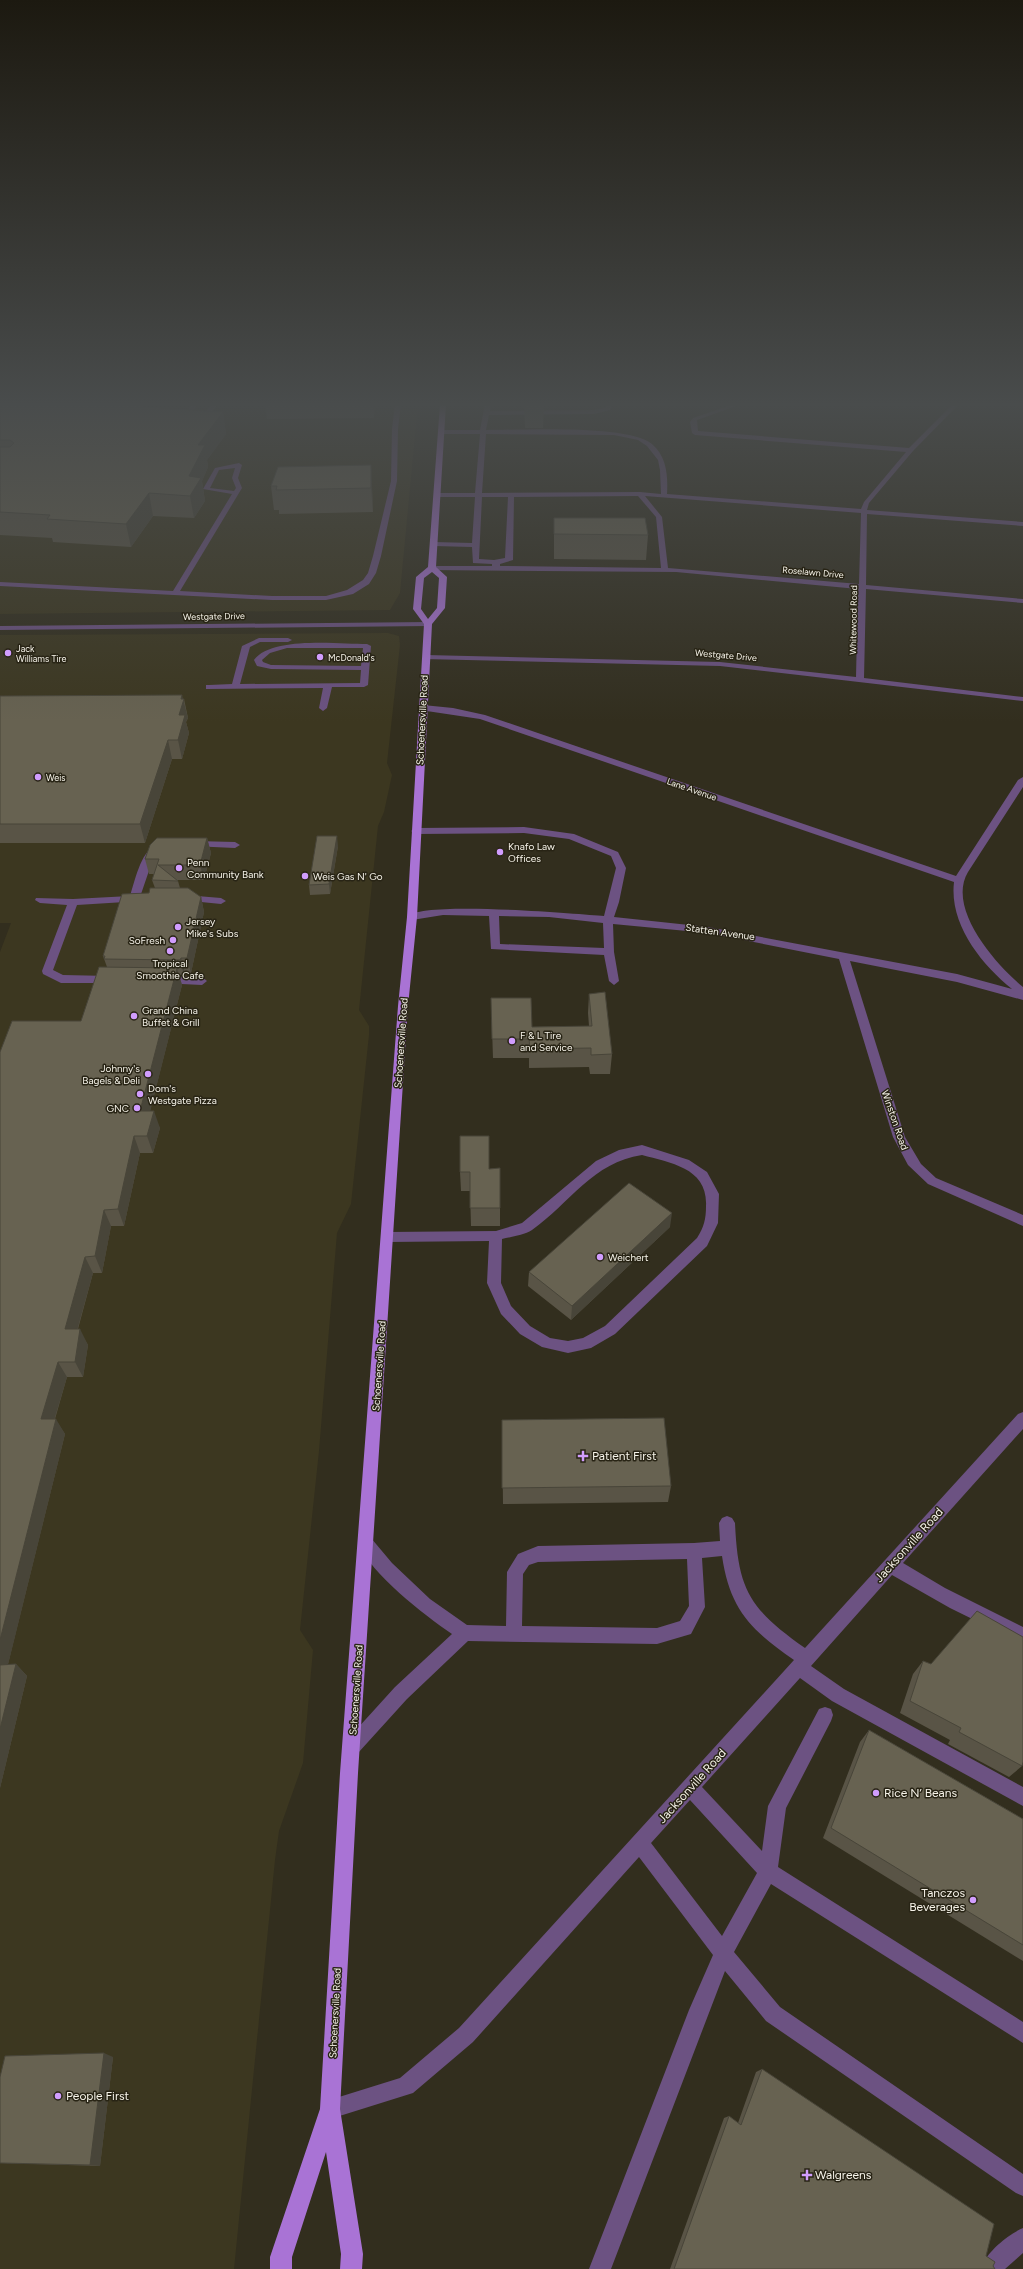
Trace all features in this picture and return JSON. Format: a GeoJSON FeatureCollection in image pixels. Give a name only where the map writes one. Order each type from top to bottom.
{"type":"FeatureCollection","features":[{"type":"Feature","properties":{"kind":"main road"},"geometry":{"type":"LineString","coordinates":[[432,568],[443,577],[441,608],[428,624],[418,609],[420,577],[432,568],[436,510]]}},
{"type":"Feature","properties":{"kind":"main road","name":"Schoenersville Road"},"geometry":{"type":"LineString","coordinates":[[351,2269],[352,2254],[330,2109],[349,1773],[388,1237],[403,1006],[412,918],[428,624]]}},
{"type":"Feature","properties":{"kind":"main road","name":"Schoenersville Road"},"geometry":{"type":"LineString","coordinates":[[280,2269],[282,2256],[330,2109]]}},
{"type":"Feature","properties":{"kind":"street"},"geometry":{"type":"LineString","coordinates":[[176,592],[226,510]]}},
{"type":"Feature","properties":{"kind":"street"},"geometry":{"type":"LineString","coordinates":[[0,584],[310,599],[340,596],[360,588],[372,573],[387,510]]}},
{"type":"Feature","properties":{"kind":"street"},"geometry":{"type":"LineString","coordinates":[[478,510],[476,560],[496,565],[509,560],[511,510]]}},
{"type":"Feature","properties":{"kind":"street"},"geometry":{"type":"LineString","coordinates":[[653,510],[659,517],[665,570]]}},
{"type":"Feature","properties":{"kind":"street"},"geometry":{"type":"LineString","coordinates":[[864,510],[1023,524]]}},
{"type":"Feature","properties":{"kind":"street","name":"Whitewood Road"},"geometry":{"type":"LineString","coordinates":[[860,680],[864,510]]}},
{"type":"Feature","properties":{"kind":"street"},"geometry":{"type":"LineString","coordinates":[[434,544],[476,545]]}},
{"type":"Feature","properties":{"kind":"street","name":"Roselawn Drive"},"geometry":{"type":"LineString","coordinates":[[432,568],[496,565],[665,570],[1023,601]]}},
{"type":"Feature","properties":{"kind":"street","name":"Westgate Drive"},"geometry":{"type":"LineString","coordinates":[[0,628],[428,624]]}},
{"type":"Feature","properties":{"kind":"street"},"geometry":{"type":"LineString","coordinates":[[235,687],[246,646],[254,641],[359,640],[367,646]]}},
{"type":"Feature","properties":{"kind":"street"},"geometry":{"type":"LineString","coordinates":[[366,668],[271,667],[260,663],[258,660],[261,656],[275,648],[287,646],[367,646]]}},
{"type":"Feature","properties":{"kind":"street"},"geometry":{"type":"LineString","coordinates":[[210,687],[364,685],[367,646]]}},
{"type":"Feature","properties":{"kind":"street","name":"Westgate Drive"},"geometry":{"type":"LineString","coordinates":[[426,657],[689,662],[1023,699]]}},
{"type":"Feature","properties":{"kind":"street"},"geometry":{"type":"LineString","coordinates":[[323,708],[328,685]]}},
{"type":"Feature","properties":{"kind":"street","name":"Lane Avenue"},"geometry":{"type":"LineString","coordinates":[[423,708],[453,711],[482,717],[959,880]]}},
{"type":"Feature","properties":{"kind":"street"},"geometry":{"type":"LineString","coordinates":[[1023,780],[959,880],[959,899],[965,924],[976,946],[991,967],[1023,994]]}},
{"type":"Feature","properties":{"kind":"street"},"geometry":{"type":"LineString","coordinates":[[416,831],[524,830],[571,836],[605,848],[615,854],[621,868],[614,902],[608,919],[609,952],[614,981]]}},
{"type":"Feature","properties":{"kind":"street"},"geometry":{"type":"LineString","coordinates":[[182,844],[235,845]]}},
{"type":"Feature","properties":{"kind":"street"},"geometry":{"type":"LineString","coordinates":[[134,899],[148,858],[160,846],[167,845]]}},
{"type":"Feature","properties":{"kind":"street"},"geometry":{"type":"LineString","coordinates":[[172,898],[194,898],[222,901]]}},
{"type":"Feature","properties":{"kind":"street"},"geometry":{"type":"LineString","coordinates":[[40,900],[73,902],[149,899]]}},
{"type":"Feature","properties":{"kind":"street"},"geometry":{"type":"LineString","coordinates":[[73,902],[47,971],[61,979],[122,980]]}},
{"type":"Feature","properties":{"kind":"street","name":"Statten Avenue"},"geometry":{"type":"LineString","coordinates":[[412,918],[443,912],[494,913],[608,919],[745,935],[957,978],[1023,994]]}},
{"type":"Feature","properties":{"kind":"street"},"geometry":{"type":"LineString","coordinates":[[494,913],[496,947],[609,952]]}},
{"type":"Feature","properties":{"kind":"street","name":"Winston Road"},"geometry":{"type":"LineString","coordinates":[[843,955],[899,1137],[908,1158],[923,1175],[932,1181],[1023,1221]]}},
{"type":"Feature","properties":{"kind":"street"},"geometry":{"type":"LineString","coordinates":[[154,980],[202,981]]}},
{"type":"Feature","properties":{"kind":"street"},"geometry":{"type":"LineString","coordinates":[[388,1237],[496,1236],[526,1227],[600,1164],[623,1153],[642,1150],[685,1163],[703,1175],[713,1194],[712,1222],[702,1242],[610,1330],[586,1344],[568,1347],[547,1343],[525,1330],[506,1310],[494,1283],[496,1236]]}},
{"type":"Feature","properties":{"kind":"street","name":"Jacksonville Road"},"geometry":{"type":"LineString","coordinates":[[330,2109],[406,2086],[466,2034],[1023,1419]]}},
{"type":"Feature","properties":{"kind":"street"},"geometry":{"type":"LineString","coordinates":[[727,1523],[728,1548],[743,1601],[761,1625],[802,1663],[838,1695],[1023,1797]]}},
{"type":"Feature","properties":{"kind":"street"},"geometry":{"type":"LineString","coordinates":[[366,1543],[386,1568],[424,1605],[465,1633],[657,1636],[685,1628],[697,1607],[694,1551]]}},
{"type":"Feature","properties":{"kind":"street"},"geometry":{"type":"LineString","coordinates":[[514,1633],[515,1572],[524,1558],[538,1554],[694,1551],[728,1548]]}},
{"type":"Feature","properties":{"kind":"street"},"geometry":{"type":"LineString","coordinates":[[891,1565],[922,1585],[971,1612],[1023,1636]]}},
{"type":"Feature","properties":{"kind":"street"},"geometry":{"type":"LineString","coordinates":[[352,1747],[401,1693],[465,1633]]}},
{"type":"Feature","properties":{"kind":"street"},"geometry":{"type":"LineString","coordinates":[[600,2269],[699,2010],[724,1952],[768,1870],[777,1806],[825,1715]]}},
{"type":"Feature","properties":{"kind":"street"},"geometry":{"type":"LineString","coordinates":[[690,1787],[768,1870],[1023,2033]]}},
{"type":"Feature","properties":{"kind":"street"},"geometry":{"type":"LineString","coordinates":[[640,1842],[745,1982],[774,2014],[1023,2186]]}},
{"type":"Feature","properties":{"kind":"street"},"geometry":{"type":"LineString","coordinates":[[994,2264],[1023,2239]]}},
{"type":"Feature","properties":{"kind":"shaded area"},"geometry":{"type":"Polygon","coordinates":[[[0,510],[408,510],[400,593],[390,610],[0,614],[0,510]]]}},
{"type":"Feature","properties":{"kind":"shaded area"},"geometry":{"type":"Polygon","coordinates":[[[388,633],[399,636],[400,645],[387,763],[392,775],[384,812],[378,826],[359,1010],[369,1026],[369,1035],[351,1204],[337,1233],[319,1451],[300,1630],[313,1650],[303,1763],[279,1831],[275,1860],[234,2269],[0,2269],[0,952],[11,923],[0,923],[0,635],[388,633]]]}},
{"type":"Feature","properties":{"kind":"building"},"geometry":{"type":"Polygon","coordinates":[[[0,510],[136,510],[126,524],[47,519],[50,515],[0,512],[0,510]]]}},
{"type":"Feature","properties":{"kind":"building"},"geometry":{"type":"Polygon","coordinates":[[[554,518],[645,518],[648,535],[554,534],[554,518]]]}},
{"type":"Feature","properties":{"kind":"building"},"geometry":{"type":"Polygon","coordinates":[[[182,695],[181,699],[184,699],[179,715],[185,715],[178,740],[168,740],[140,824],[0,824],[0,696],[182,695]]]}},
{"type":"Feature","properties":{"kind":"building"},"geometry":{"type":"Polygon","coordinates":[[[317,836],[337,836],[329,884],[309,885],[317,836]]]}},
{"type":"Feature","properties":{"kind":"building"},"geometry":{"type":"Polygon","coordinates":[[[157,838],[207,838],[200,865],[158,865],[178,881],[152,880],[159,859],[145,859],[150,845],[157,838]]]}},
{"type":"Feature","properties":{"kind":"building"},"geometry":{"type":"Polygon","coordinates":[[[150,888],[188,888],[201,897],[187,958],[181,958],[180,960],[104,959],[105,956],[103,956],[122,894],[149,893],[150,888]]]}},
{"type":"Feature","properties":{"kind":"building"},"geometry":{"type":"Polygon","coordinates":[[[99,967],[177,968],[140,1111],[154,1111],[147,1136],[134,1136],[118,1209],[104,1210],[95,1256],[85,1257],[65,1329],[80,1329],[75,1362],[58,1362],[41,1419],[56,1419],[0,1640],[0,1052],[12,1021],[81,1021],[99,967]]]}},
{"type":"Feature","properties":{"kind":"building"},"geometry":{"type":"Polygon","coordinates":[[[605,992],[612,1054],[591,1055],[591,1048],[530,1049],[529,1039],[492,1039],[491,998],[531,998],[532,1027],[592,1026],[589,994],[605,992]]]}},
{"type":"Feature","properties":{"kind":"building"},"geometry":{"type":"Polygon","coordinates":[[[460,1136],[489,1136],[489,1169],[500,1168],[500,1208],[470,1208],[470,1172],[460,1172],[460,1136]]]}},
{"type":"Feature","properties":{"kind":"building","name":"Weichert"},"geometry":{"type":"Polygon","coordinates":[[[629,1183],[672,1213],[572,1306],[529,1272],[629,1183]]]}},
{"type":"Feature","properties":{"kind":"building","name":"Patient First"},"geometry":{"type":"Polygon","coordinates":[[[664,1418],[671,1486],[502,1488],[502,1420],[664,1418]]]}},
{"type":"Feature","properties":{"kind":"building"},"geometry":{"type":"Polygon","coordinates":[[[977,1611],[1023,1637],[1022,1766],[959,1732],[961,1728],[910,1701],[923,1661],[931,1664],[977,1611]]]}},
{"type":"Feature","properties":{"kind":"building"},"geometry":{"type":"Polygon","coordinates":[[[16,1664],[0,1729],[0,1665],[16,1664]]]}},
{"type":"Feature","properties":{"kind":"building","name":"Tanczos Beverages"},"geometry":{"type":"Polygon","coordinates":[[[869,1730],[1023,1819],[1023,1945],[831,1828],[869,1730]]]}},
{"type":"Feature","properties":{"kind":"building","name":"People First"},"geometry":{"type":"Polygon","coordinates":[[[104,2053],[90,2165],[0,2163],[0,2077],[5,2056],[104,2053]]]}},
{"type":"Feature","properties":{"kind":"building","name":"Walgreens"},"geometry":{"type":"Polygon","coordinates":[[[762,2069],[994,2224],[986,2256],[995,2262],[993,2266],[995,2269],[674,2269],[729,2116],[741,2125],[762,2069]]]}},
{"type":"Feature","properties":{"kind":"place","name":"Jack Williams Tire"},"geometry":{"type":"Point","coordinates":[8,653]}},
{"type":"Feature","properties":{"kind":"place","name":"McDonald's"},"geometry":{"type":"Point","coordinates":[320,657]}},
{"type":"Feature","properties":{"kind":"place","name":"Weis"},"geometry":{"type":"Point","coordinates":[38,777]}},
{"type":"Feature","properties":{"kind":"place","name":"Knafo Law Offices"},"geometry":{"type":"Point","coordinates":[500,852]}},
{"type":"Feature","properties":{"kind":"place","name":"Penn Community Bank"},"geometry":{"type":"Point","coordinates":[179,868]}},
{"type":"Feature","properties":{"kind":"place","name":"Weis Gas N' Go"},"geometry":{"type":"Point","coordinates":[305,876]}},
{"type":"Feature","properties":{"kind":"place","name":"Jersey Mike's Subs"},"geometry":{"type":"Point","coordinates":[178,927]}},
{"type":"Feature","properties":{"kind":"place","name":"SoFresh"},"geometry":{"type":"Point","coordinates":[173,940]}},
{"type":"Feature","properties":{"kind":"place","name":"Tropical Smoothie Cafe"},"geometry":{"type":"Point","coordinates":[170,951]}},
{"type":"Feature","properties":{"kind":"place","name":"Grand China Buffet & Grill"},"geometry":{"type":"Point","coordinates":[134,1016]}},
{"type":"Feature","properties":{"kind":"place","name":"F & L Tire and Service"},"geometry":{"type":"Point","coordinates":[512,1041]}},
{"type":"Feature","properties":{"kind":"place","name":"Johnny's Bagels & Deli"},"geometry":{"type":"Point","coordinates":[148,1074]}},
{"type":"Feature","properties":{"kind":"place","name":"Dom's Westgate Pizza"},"geometry":{"type":"Point","coordinates":[140,1094]}},
{"type":"Feature","properties":{"kind":"place","name":"GNC"},"geometry":{"type":"Point","coordinates":[137,1108]}},
{"type":"Feature","properties":{"kind":"place","name":"Weichert"},"geometry":{"type":"Point","coordinates":[600,1257]}},
{"type":"Feature","properties":{"kind":"place","name":"Patient First"},"geometry":{"type":"Point","coordinates":[583,1456]}},
{"type":"Feature","properties":{"kind":"place","name":"Rice N’ Beans"},"geometry":{"type":"Point","coordinates":[876,1793]}},
{"type":"Feature","properties":{"kind":"place","name":"Tanczos Beverages"},"geometry":{"type":"Point","coordinates":[973,1900]}},
{"type":"Feature","properties":{"kind":"place","name":"People First"},"geometry":{"type":"Point","coordinates":[58,2096]}},
{"type":"Feature","properties":{"kind":"place","name":"Walgreens"},"geometry":{"type":"Point","coordinates":[807,2175]}}]}
